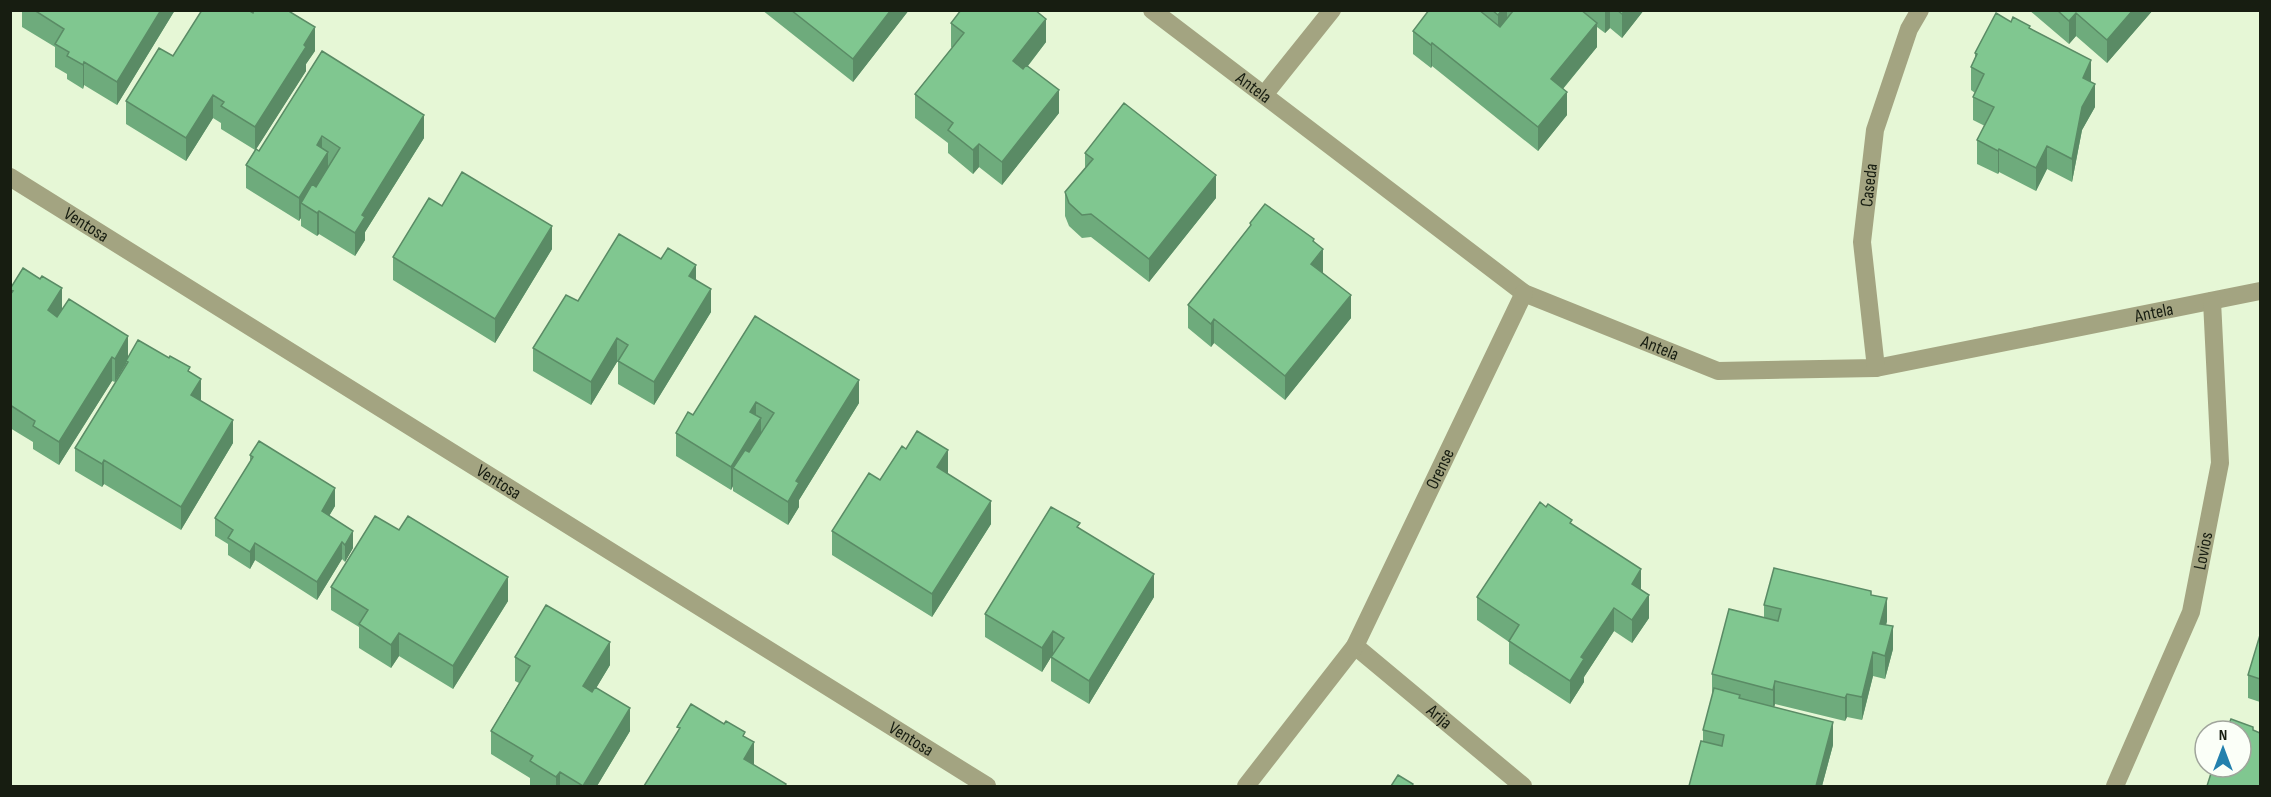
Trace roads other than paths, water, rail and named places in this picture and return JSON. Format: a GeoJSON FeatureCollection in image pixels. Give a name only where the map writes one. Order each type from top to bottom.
{"type":"FeatureCollection","features":[{"type":"Feature","properties":{"kind":"street","name":"Antela"},"geometry":{"type":"LineString","coordinates":[[1152,10],[1524,293],[1718,371],[1875,368],[2260,291]]}},
{"type":"Feature","properties":{"kind":"street"},"geometry":{"type":"LineString","coordinates":[[1264,95],[1332,10]]}},
{"type":"Feature","properties":{"kind":"street","name":"Caseda"},"geometry":{"type":"LineString","coordinates":[[1875,368],[1862,242],[1875,130],[1909,29],[1920,10]]}},
{"type":"Feature","properties":{"kind":"street","name":"Ventosa"},"geometry":{"type":"LineString","coordinates":[[10,177],[987,786]]}},
{"type":"Feature","properties":{"kind":"street","name":"Orense"},"geometry":{"type":"LineString","coordinates":[[1355,646],[1524,293]]}},
{"type":"Feature","properties":{"kind":"street","name":"Lovios"},"geometry":{"type":"LineString","coordinates":[[2115,786],[2191,612],[2220,463],[2212,301]]}},
{"type":"Feature","properties":{"kind":"street"},"geometry":{"type":"LineString","coordinates":[[1246,786],[1355,646]]}},
{"type":"Feature","properties":{"kind":"street","name":"Arija"},"geometry":{"type":"LineString","coordinates":[[1355,646],[1523,786]]}}]}
